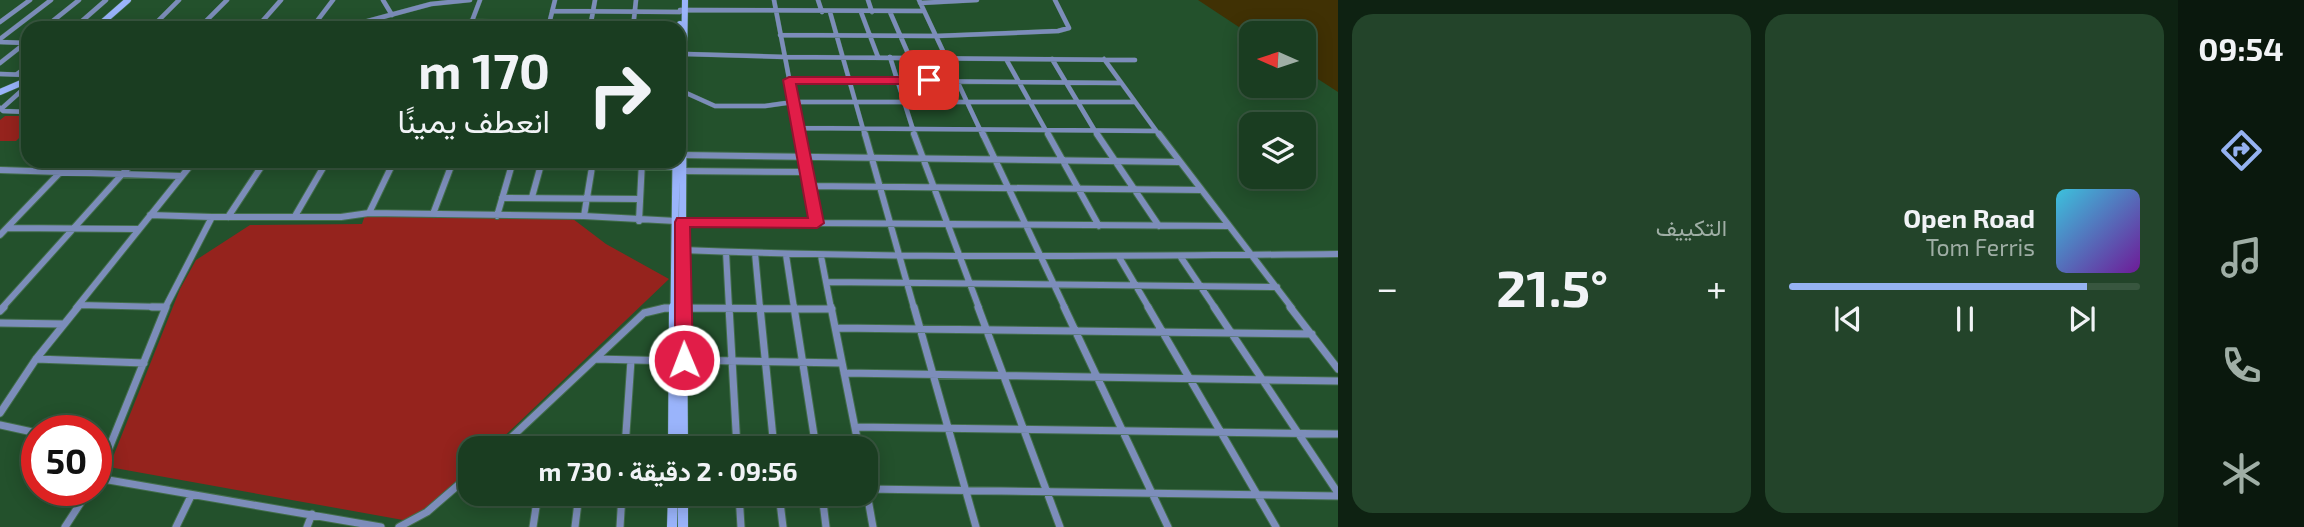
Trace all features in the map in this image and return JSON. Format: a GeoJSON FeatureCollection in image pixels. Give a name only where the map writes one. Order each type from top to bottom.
{"type":"FeatureCollection","features":[{"type":"Feature","properties":{"kind":"main road"},"geometry":{"type":"LineString","coordinates":[[104,21],[128,0]]}},
{"type":"Feature","properties":{"kind":"main road"},"geometry":{"type":"LineString","coordinates":[[681,21],[682,0]]}},
{"type":"Feature","properties":{"kind":"main road"},"geometry":{"type":"LineString","coordinates":[[0,92],[21,83]]}},
{"type":"Feature","properties":{"kind":"main road"},"geometry":{"type":"LineString","coordinates":[[679,168],[678,309],[682,436]]}},
{"type":"Feature","properties":{"kind":"main road"},"geometry":{"type":"LineString","coordinates":[[678,309],[682,250],[679,221]]}},
{"type":"Feature","properties":{"kind":"main road"},"geometry":{"type":"LineString","coordinates":[[674,436],[679,360]]}},
{"type":"Feature","properties":{"kind":"main road"},"geometry":{"type":"LineString","coordinates":[[672,527],[673,506]]}},
{"type":"Feature","properties":{"kind":"main road"},"geometry":{"type":"LineString","coordinates":[[683,506],[683,527]]}},
{"type":"Feature","properties":{"kind":"street"},"geometry":{"type":"LineString","coordinates":[[0,22],[30,0]]}},
{"type":"Feature","properties":{"kind":"street"},"geometry":{"type":"LineString","coordinates":[[25,21],[51,0]]}},
{"type":"Feature","properties":{"kind":"street"},"geometry":{"type":"LineString","coordinates":[[53,21],[79,0]]}},
{"type":"Feature","properties":{"kind":"street"},"geometry":{"type":"LineString","coordinates":[[82,21],[106,0]]}},
{"type":"Feature","properties":{"kind":"street"},"geometry":{"type":"LineString","coordinates":[[158,21],[179,0]]}},
{"type":"Feature","properties":{"kind":"street"},"geometry":{"type":"LineString","coordinates":[[206,21],[227,0]]}},
{"type":"Feature","properties":{"kind":"street"},"geometry":{"type":"LineString","coordinates":[[262,21],[281,0]]}},
{"type":"Feature","properties":{"kind":"street"},"geometry":{"type":"LineString","coordinates":[[317,21],[333,0]]}},
{"type":"Feature","properties":{"kind":"street"},"geometry":{"type":"LineString","coordinates":[[383,0],[392,15]]}},
{"type":"Feature","properties":{"kind":"street"},"geometry":{"type":"LineString","coordinates":[[374,21],[433,2],[470,0]]}},
{"type":"Feature","properties":{"kind":"street"},"geometry":{"type":"LineString","coordinates":[[472,21],[480,0]]}},
{"type":"Feature","properties":{"kind":"street"},"geometry":{"type":"LineString","coordinates":[[550,21],[555,0]]}},
{"type":"Feature","properties":{"kind":"street"},"geometry":{"type":"LineString","coordinates":[[591,21],[595,0]]}},
{"type":"Feature","properties":{"kind":"street"},"geometry":{"type":"LineString","coordinates":[[634,21],[636,0]]}},
{"type":"Feature","properties":{"kind":"street"},"geometry":{"type":"LineString","coordinates":[[742,0],[744,11]]}},
{"type":"Feature","properties":{"kind":"street"},"geometry":{"type":"LineString","coordinates":[[774,0],[817,223]]}},
{"type":"Feature","properties":{"kind":"street"},"geometry":{"type":"LineString","coordinates":[[818,0],[837,35],[841,57],[976,527]]}},
{"type":"Feature","properties":{"kind":"street"},"geometry":{"type":"LineString","coordinates":[[868,0],[872,12]]}},
{"type":"Feature","properties":{"kind":"street"},"geometry":{"type":"LineString","coordinates":[[977,0],[920,2],[1168,527]]}},
{"type":"Feature","properties":{"kind":"street"},"geometry":{"type":"LineString","coordinates":[[780,35],[936,36],[1058,31],[1069,28],[1055,0]]}},
{"type":"Feature","properties":{"kind":"street"},"geometry":{"type":"LineString","coordinates":[[552,11],[924,11]]}},
{"type":"Feature","properties":{"kind":"street"},"geometry":{"type":"LineString","coordinates":[[861,12],[878,57]]}},
{"type":"Feature","properties":{"kind":"street"},"geometry":{"type":"LineString","coordinates":[[890,12],[910,58]]}},
{"type":"Feature","properties":{"kind":"street"},"geometry":{"type":"LineString","coordinates":[[0,41],[21,24]]}},
{"type":"Feature","properties":{"kind":"street"},"geometry":{"type":"LineString","coordinates":[[0,41],[21,42]]}},
{"type":"Feature","properties":{"kind":"street"},"geometry":{"type":"LineString","coordinates":[[0,63],[21,47]]}},
{"type":"Feature","properties":{"kind":"street"},"geometry":{"type":"LineString","coordinates":[[686,56],[1135,60]]}},
{"type":"Feature","properties":{"kind":"street"},"geometry":{"type":"LineString","coordinates":[[890,57],[902,101],[1060,527]]}},
{"type":"Feature","properties":{"kind":"street"},"geometry":{"type":"LineString","coordinates":[[1006,59],[1099,226]]}},
{"type":"Feature","properties":{"kind":"street"},"geometry":{"type":"LineString","coordinates":[[1104,59],[1179,162],[1338,369]]}},
{"type":"Feature","properties":{"kind":"street"},"geometry":{"type":"LineString","coordinates":[[1052,60],[1095,131],[1159,226]]}},
{"type":"Feature","properties":{"kind":"street"},"geometry":{"type":"LineString","coordinates":[[17,74],[21,71]]}},
{"type":"Feature","properties":{"kind":"street"},"geometry":{"type":"LineString","coordinates":[[0,74],[17,74],[21,77]]}},
{"type":"Feature","properties":{"kind":"street"},"geometry":{"type":"LineString","coordinates":[[789,80],[1120,83]]}},
{"type":"Feature","properties":{"kind":"street"},"geometry":{"type":"LineString","coordinates":[[1,111],[21,88]]}},
{"type":"Feature","properties":{"kind":"street"},"geometry":{"type":"LineString","coordinates":[[686,93],[715,106],[765,106],[793,102],[1134,102]]}},
{"type":"Feature","properties":{"kind":"street"},"geometry":{"type":"LineString","coordinates":[[1,111],[21,112]]}},
{"type":"Feature","properties":{"kind":"street"},"geometry":{"type":"LineString","coordinates":[[798,128],[1156,131]]}},
{"type":"Feature","properties":{"kind":"street"},"geometry":{"type":"LineString","coordinates":[[686,163],[804,157],[1179,162]]}},
{"type":"Feature","properties":{"kind":"street"},"geometry":{"type":"LineString","coordinates":[[686,163],[806,172]]}},
{"type":"Feature","properties":{"kind":"street"},"geometry":{"type":"LineString","coordinates":[[0,235],[65,168]]}},
{"type":"Feature","properties":{"kind":"street"},"geometry":{"type":"LineString","coordinates":[[0,311],[128,168]]}},
{"type":"Feature","properties":{"kind":"street"},"geometry":{"type":"LineString","coordinates":[[0,413],[36,359],[188,168]]}},
{"type":"Feature","properties":{"kind":"street"},"geometry":{"type":"LineString","coordinates":[[228,217],[260,168]]}},
{"type":"Feature","properties":{"kind":"street"},"geometry":{"type":"LineString","coordinates":[[295,216],[323,168]]}},
{"type":"Feature","properties":{"kind":"street"},"geometry":{"type":"LineString","coordinates":[[369,213],[391,168]]}},
{"type":"Feature","properties":{"kind":"street"},"geometry":{"type":"LineString","coordinates":[[433,214],[450,168]]}},
{"type":"Feature","properties":{"kind":"street"},"geometry":{"type":"LineString","coordinates":[[497,216],[511,168]]}},
{"type":"Feature","properties":{"kind":"street"},"geometry":{"type":"LineString","coordinates":[[532,197],[540,168]]}},
{"type":"Feature","properties":{"kind":"street"},"geometry":{"type":"LineString","coordinates":[[584,216],[593,168]]}},
{"type":"Feature","properties":{"kind":"street"},"geometry":{"type":"LineString","coordinates":[[639,221],[642,168]]}},
{"type":"Feature","properties":{"kind":"street"},"geometry":{"type":"LineString","coordinates":[[0,170],[181,176]]}},
{"type":"Feature","properties":{"kind":"street"},"geometry":{"type":"LineString","coordinates":[[809,187],[1201,191]]}},
{"type":"Feature","properties":{"kind":"street"},"geometry":{"type":"LineString","coordinates":[[502,198],[640,199]]}},
{"type":"Feature","properties":{"kind":"street"},"geometry":{"type":"LineString","coordinates":[[150,215],[341,217],[369,213],[584,216],[639,221],[1228,226]]}},
{"type":"Feature","properties":{"kind":"street"},"geometry":{"type":"LineString","coordinates":[[112,440],[164,307],[187,258],[212,217]]}},
{"type":"Feature","properties":{"kind":"street"},"geometry":{"type":"LineString","coordinates":[[7,228],[138,229]]}},
{"type":"Feature","properties":{"kind":"street"},"geometry":{"type":"LineString","coordinates":[[682,250],[821,256],[1041,258],[1338,254]]}},
{"type":"Feature","properties":{"kind":"street"},"geometry":{"type":"LineString","coordinates":[[726,252],[736,436]]}},
{"type":"Feature","properties":{"kind":"street"},"geometry":{"type":"LineString","coordinates":[[755,253],[773,436]]}},
{"type":"Feature","properties":{"kind":"street"},"geometry":{"type":"LineString","coordinates":[[786,255],[814,436]]}},
{"type":"Feature","properties":{"kind":"street"},"geometry":{"type":"LineString","coordinates":[[821,256],[857,436]]}},
{"type":"Feature","properties":{"kind":"street"},"geometry":{"type":"LineString","coordinates":[[1180,256],[1338,495]]}},
{"type":"Feature","properties":{"kind":"street"},"geometry":{"type":"LineString","coordinates":[[1119,257],[1276,527]]}},
{"type":"Feature","properties":{"kind":"street"},"geometry":{"type":"LineString","coordinates":[[827,282],[1277,287]]}},
{"type":"Feature","properties":{"kind":"street"},"geometry":{"type":"LineString","coordinates":[[79,305],[164,307]]}},
{"type":"Feature","properties":{"kind":"street"},"geometry":{"type":"LineString","coordinates":[[513,436],[644,313],[678,309],[832,309]]}},
{"type":"Feature","properties":{"kind":"street"},"geometry":{"type":"LineString","coordinates":[[0,323],[64,324]]}},
{"type":"Feature","properties":{"kind":"street"},"geometry":{"type":"LineString","coordinates":[[837,328],[1312,334]]}},
{"type":"Feature","properties":{"kind":"street"},"geometry":{"type":"LineString","coordinates":[[36,359],[144,363]]}},
{"type":"Feature","properties":{"kind":"street"},"geometry":{"type":"LineString","coordinates":[[596,359],[842,363]]}},
{"type":"Feature","properties":{"kind":"street"},"geometry":{"type":"LineString","coordinates":[[626,436],[631,360]]}},
{"type":"Feature","properties":{"kind":"street"},"geometry":{"type":"LineString","coordinates":[[844,373],[1338,381]]}},
{"type":"Feature","properties":{"kind":"street"},"geometry":{"type":"LineString","coordinates":[[0,425],[21,430]]}},
{"type":"Feature","properties":{"kind":"street"},"geometry":{"type":"LineString","coordinates":[[855,426],[1338,434]]}},
{"type":"Feature","properties":{"kind":"street"},"geometry":{"type":"LineString","coordinates":[[112,481],[381,527]]}},
{"type":"Feature","properties":{"kind":"street"},"geometry":{"type":"LineString","coordinates":[[400,527],[427,512],[458,485]]}},
{"type":"Feature","properties":{"kind":"street"},"geometry":{"type":"LineString","coordinates":[[878,489],[1338,495]]}},
{"type":"Feature","properties":{"kind":"street"},"geometry":{"type":"LineString","coordinates":[[176,527],[191,496]]}},
{"type":"Feature","properties":{"kind":"street"},"geometry":{"type":"LineString","coordinates":[[65,527],[79,506]]}},
{"type":"Feature","properties":{"kind":"street"},"geometry":{"type":"LineString","coordinates":[[533,527],[536,506]]}},
{"type":"Feature","properties":{"kind":"street"},"geometry":{"type":"LineString","coordinates":[[575,527],[578,506]]}},
{"type":"Feature","properties":{"kind":"street"},"geometry":{"type":"LineString","coordinates":[[620,527],[621,506]]}},
{"type":"Feature","properties":{"kind":"street"},"geometry":{"type":"LineString","coordinates":[[740,506],[741,527]]}},
{"type":"Feature","properties":{"kind":"street"},"geometry":{"type":"LineString","coordinates":[[780,506],[783,527]]}},
{"type":"Feature","properties":{"kind":"street"},"geometry":{"type":"LineString","coordinates":[[823,506],[826,527]]}},
{"type":"Feature","properties":{"kind":"street"},"geometry":{"type":"LineString","coordinates":[[869,506],[873,527]]}},
{"type":"Feature","properties":{"kind":"street"},"geometry":{"type":"LineString","coordinates":[[307,527],[312,514]]}},
{"type":"Feature","properties":{"kind":"shaded area"},"geometry":{"type":"Polygon","coordinates":[[[1198,0],[1338,0],[1338,92],[1316,78],[1316,21],[1239,21],[1239,27],[1198,0]]]}},
{"type":"Feature","properties":{"kind":"shaded area"},"geometry":{"type":"Polygon","coordinates":[[[5,116],[21,116],[21,136],[16,141],[0,141],[0,120],[5,116]]]}},
{"type":"Feature","properties":{"kind":"shaded area"},"geometry":{"type":"Polygon","coordinates":[[[365,215],[573,219],[606,244],[669,279],[505,436],[458,436],[458,480],[431,504],[403,520],[112,468],[112,459],[180,289],[196,260],[250,225],[362,224],[365,215]]]}},
{"type":"Feature","properties":{"kind":"route"},"geometry":{"type":"LineString","coordinates":[[684,360],[682,222],[817,223],[789,80],[929,80]]}}]}
